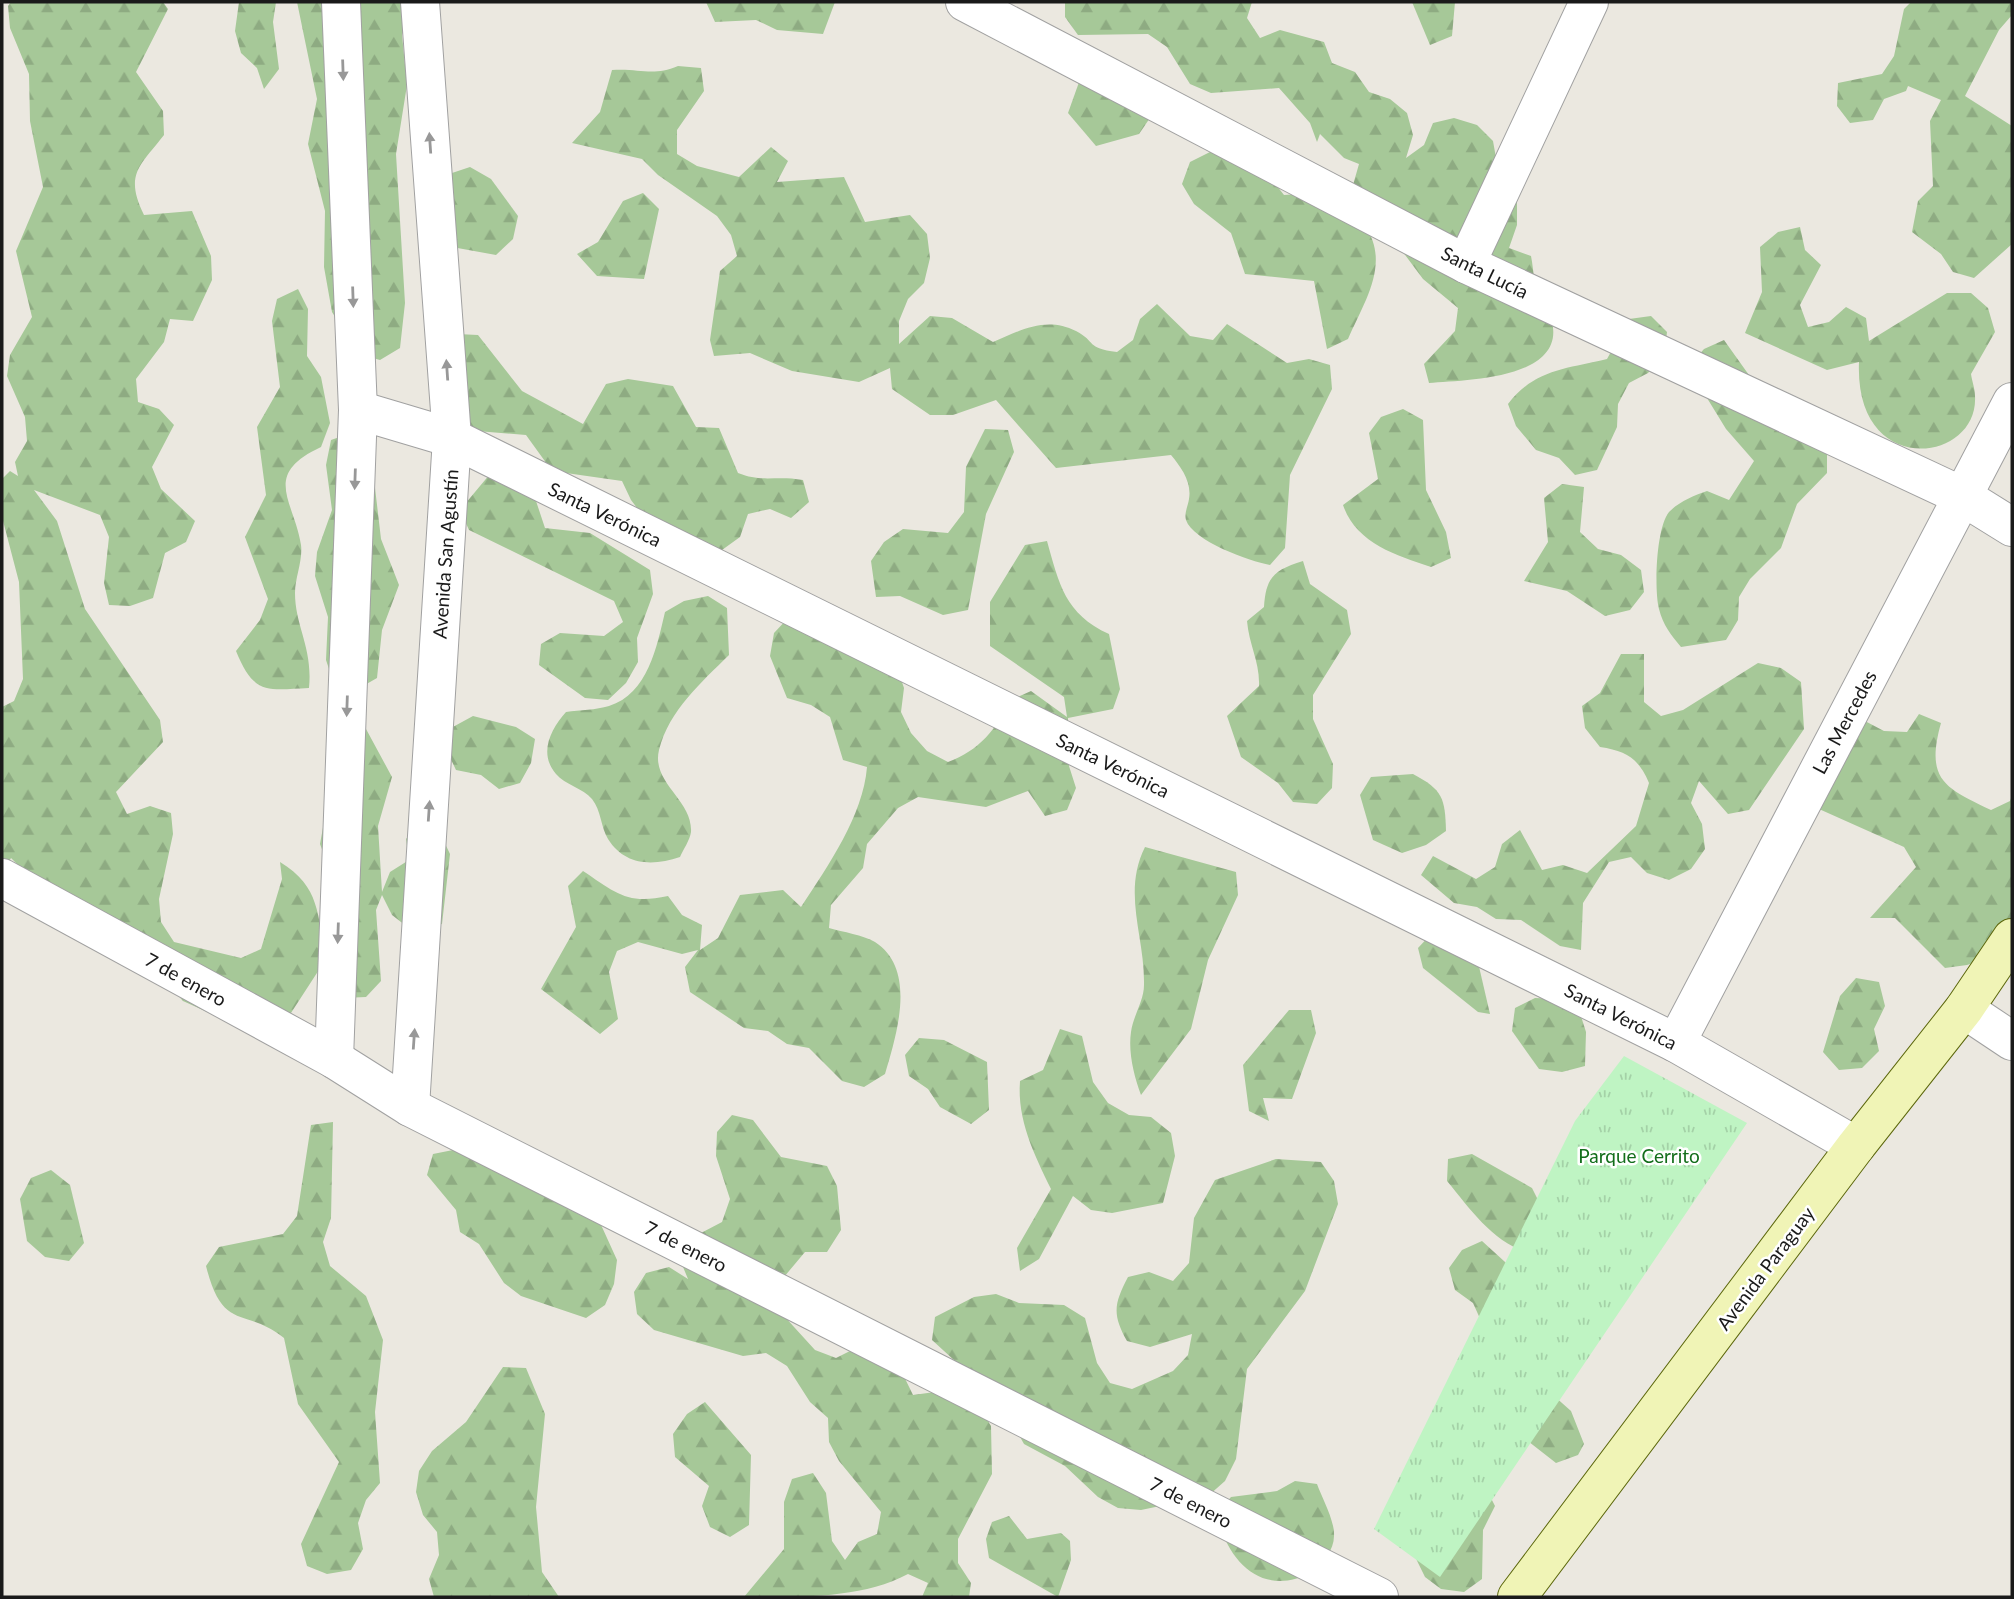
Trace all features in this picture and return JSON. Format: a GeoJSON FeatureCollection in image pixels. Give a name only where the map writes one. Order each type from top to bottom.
{"type":"FeatureCollection","features":[{"type":"Feature","properties":{"kind":"street"},"geometry":{"type":"LineString","coordinates":[[334,1059],[358,410],[341,2]]}},
{"type":"Feature","properties":{"kind":"street","name":"Avenida San Agustín"},"geometry":{"type":"LineString","coordinates":[[410,1107],[452,438],[420,2]]}},
{"type":"Feature","properties":{"kind":"street","name":"Santa Lucía"},"geometry":{"type":"LineString","coordinates":[[965,2],[1466,264],[1962,496],[2012,527]]}},
{"type":"Feature","properties":{"kind":"street"},"geometry":{"type":"LineString","coordinates":[[1466,264],[1589,2]]}},
{"type":"Feature","properties":{"kind":"street","name":"Las Mercedes"},"geometry":{"type":"LineString","coordinates":[[1676,1043],[2012,401]]}},
{"type":"Feature","properties":{"kind":"street","name":"Santa Verónica"},"geometry":{"type":"LineString","coordinates":[[358,410],[452,438],[1676,1043],[1856,1146]]}},
{"type":"Feature","properties":{"kind":"street","name":"7 de enero"},"geometry":{"type":"LineString","coordinates":[[2,878],[334,1059],[410,1107],[1379,1597]]}},
{"type":"Feature","properties":{"kind":"street","name":"Avenida Paraguay"},"geometry":{"type":"LineString","coordinates":[[1517,1597],[1856,1146],[1964,1009],[2012,938]]}},
{"type":"Feature","properties":{"kind":"street"},"geometry":{"type":"LineString","coordinates":[[1964,1009],[2012,1041]]}},
{"type":"Feature","properties":{"kind":"green space"},"geometry":{"type":"Polygon","coordinates":[[[11,2],[163,2],[168,9],[136,72],[163,111],[164,135],[142,163],[135,180],[135,190],[144,215],[192,211],[211,256],[212,280],[193,321],[170,319],[164,342],[136,379],[138,402],[159,409],[174,425],[152,467],[161,489],[195,521],[186,542],[165,553],[153,598],[130,606],[109,605],[104,583],[109,537],[100,515],[34,490],[57,521],[85,609],[160,720],[163,742],[116,792],[127,814],[150,806],[171,813],[173,834],[159,899],[161,922],[174,942],[241,958],[261,949],[282,879],[280,862],[303,882],[315,903],[326,959],[289,1016],[249,1031],[183,1001],[122,934],[77,924],[11,858],[2,875],[2,707],[14,701],[23,679],[19,582],[2,517],[2,479],[10,471],[18,476],[15,462],[27,441],[25,417],[7,376],[10,355],[32,317],[16,251],[43,187],[30,121],[29,74],[10,28],[8,6],[11,2]]]}},
{"type":"Feature","properties":{"kind":"green space"},"geometry":{"type":"Polygon","coordinates":[[[239,2],[276,2],[273,22],[279,69],[264,89],[257,68],[241,53],[235,31],[239,2]]]}},
{"type":"Feature","properties":{"kind":"green space"},"geometry":{"type":"Polygon","coordinates":[[[297,2],[407,2],[410,12],[402,35],[407,85],[396,154],[405,303],[400,348],[380,360],[358,354],[332,312],[324,267],[325,211],[308,144],[317,99],[297,2]]]}},
{"type":"Feature","properties":{"kind":"green space"},"geometry":{"type":"Polygon","coordinates":[[[706,2],[835,2],[823,34],[777,30],[756,20],[715,22],[706,2]]]}},
{"type":"Feature","properties":{"kind":"green space"},"geometry":{"type":"Polygon","coordinates":[[[1065,2],[1252,2],[1247,18],[1260,38],[1280,30],[1324,42],[1332,63],[1355,72],[1369,92],[1390,99],[1407,113],[1413,135],[1406,158],[1424,145],[1433,123],[1454,118],[1477,125],[1493,141],[1501,186],[1517,202],[1517,225],[1509,248],[1531,256],[1539,299],[1552,322],[1552,341],[1543,356],[1528,366],[1487,378],[1429,383],[1424,364],[1455,331],[1458,308],[1423,279],[1353,185],[1359,164],[1344,158],[1320,134],[1317,142],[1310,123],[1279,88],[1211,93],[1190,84],[1167,47],[1148,34],[1078,35],[1065,17],[1065,2]]]}},
{"type":"Feature","properties":{"kind":"green space"},"geometry":{"type":"Polygon","coordinates":[[[1412,2],[1455,2],[1452,36],[1430,45],[1412,2]]]}},
{"type":"Feature","properties":{"kind":"green space"},"geometry":{"type":"Polygon","coordinates":[[[1911,2],[2012,2],[2012,15],[1999,30],[1965,96],[2012,126],[2012,244],[1974,278],[1953,272],[1941,254],[1912,232],[1918,201],[1933,186],[1930,121],[1941,100],[1908,86],[1906,91],[1884,99],[1873,120],[1850,123],[1837,106],[1838,83],[1882,74],[1894,56],[1904,9],[1911,2]]]}},
{"type":"Feature","properties":{"kind":"green space"},"geometry":{"type":"Polygon","coordinates":[[[678,66],[701,68],[704,91],[677,130],[677,154],[697,166],[739,177],[771,147],[788,161],[777,182],[844,177],[865,222],[910,215],[927,234],[930,258],[924,283],[908,299],[899,321],[899,344],[930,316],[952,318],[993,342],[1034,326],[1065,327],[1076,331],[1096,346],[1117,352],[1133,340],[1140,319],[1157,304],[1190,336],[1213,340],[1227,324],[1287,363],[1309,359],[1330,365],[1332,389],[1290,475],[1285,548],[1270,565],[1236,555],[1199,535],[1186,520],[1189,487],[1182,470],[1171,455],[1056,468],[996,400],[953,415],[930,415],[892,389],[890,368],[859,382],[792,371],[750,353],[714,356],[710,340],[720,271],[737,256],[731,235],[717,216],[658,175],[642,159],[572,143],[600,112],[612,70],[653,72],[678,66]]]}},
{"type":"Feature","properties":{"kind":"green space"},"geometry":{"type":"Polygon","coordinates":[[[1083,71],[1152,115],[1139,134],[1096,146],[1068,113],[1083,71]]]}},
{"type":"Feature","properties":{"kind":"green space"},"geometry":{"type":"Polygon","coordinates":[[[1210,152],[1255,158],[1284,195],[1329,192],[1365,226],[1376,254],[1375,268],[1367,297],[1348,339],[1327,349],[1314,281],[1245,274],[1231,233],[1194,204],[1182,184],[1190,162],[1210,152]]]}},
{"type":"Feature","properties":{"kind":"green space"},"geometry":{"type":"Polygon","coordinates":[[[470,167],[491,179],[518,216],[513,239],[496,255],[452,247],[449,174],[470,167]]]}},
{"type":"Feature","properties":{"kind":"green space"},"geometry":{"type":"Polygon","coordinates":[[[643,193],[659,209],[644,279],[597,276],[577,254],[598,242],[623,201],[643,193]]]}},
{"type":"Feature","properties":{"kind":"green space"},"geometry":{"type":"Polygon","coordinates":[[[1800,227],[1805,250],[1821,265],[1800,305],[1808,327],[1829,322],[1846,307],[1866,318],[1869,341],[1947,293],[1971,293],[1988,308],[1995,332],[1971,374],[1975,396],[1971,419],[1958,436],[1939,446],[1917,448],[1895,442],[1876,427],[1863,400],[1859,362],[1827,370],[1745,333],[1762,292],[1760,247],[1778,232],[1800,227]]]}},
{"type":"Feature","properties":{"kind":"green space"},"geometry":{"type":"Polygon","coordinates":[[[298,289],[308,309],[307,356],[321,377],[330,423],[321,447],[303,457],[286,478],[288,502],[301,545],[295,593],[310,674],[309,688],[272,689],[263,687],[249,676],[236,651],[260,620],[268,599],[245,537],[266,495],[257,427],[280,387],[272,321],[277,299],[298,289]]]}},
{"type":"Feature","properties":{"kind":"green space"},"geometry":{"type":"Polygon","coordinates":[[[1651,316],[1667,332],[1664,356],[1648,373],[1629,383],[1618,404],[1617,427],[1597,470],[1575,475],[1559,458],[1536,450],[1516,426],[1508,404],[1518,392],[1552,372],[1607,359],[1629,319],[1651,316]]]}},
{"type":"Feature","properties":{"kind":"green space"},"geometry":{"type":"Polygon","coordinates":[[[457,334],[478,335],[522,391],[583,424],[606,384],[628,379],[673,386],[696,427],[719,428],[738,473],[755,478],[803,480],[809,502],[791,518],[770,509],[748,514],[740,537],[704,563],[675,558],[631,500],[622,481],[552,471],[526,435],[453,429],[457,334]]]}},
{"type":"Feature","properties":{"kind":"green space"},"geometry":{"type":"Polygon","coordinates":[[[1724,340],[1776,413],[1827,450],[1827,473],[1797,504],[1781,548],[1750,579],[1739,597],[1738,620],[1726,640],[1681,647],[1665,625],[1657,600],[1657,559],[1665,520],[1669,512],[1678,505],[1707,491],[1729,500],[1754,461],[1726,429],[1688,367],[1704,349],[1724,340]]]}},
{"type":"Feature","properties":{"kind":"green space"},"geometry":{"type":"Polygon","coordinates":[[[1403,409],[1423,420],[1426,490],[1446,532],[1451,558],[1431,567],[1378,546],[1357,529],[1343,505],[1378,479],[1369,433],[1381,417],[1403,409]]]}},
{"type":"Feature","properties":{"kind":"green space"},"geometry":{"type":"Polygon","coordinates":[[[985,429],[1008,430],[1014,452],[986,514],[968,610],[943,615],[900,596],[876,597],[871,561],[884,542],[903,529],[948,533],[964,512],[966,467],[985,429]]]}},
{"type":"Feature","properties":{"kind":"green space"},"geometry":{"type":"Polygon","coordinates":[[[351,433],[370,445],[381,539],[399,585],[382,630],[377,678],[356,690],[333,681],[326,660],[328,617],[315,576],[317,552],[332,510],[326,465],[331,440],[351,433]]]}},
{"type":"Feature","properties":{"kind":"green space"},"geometry":{"type":"Polygon","coordinates":[[[490,474],[530,483],[545,528],[590,533],[650,570],[653,594],[637,638],[638,662],[626,683],[608,700],[585,698],[539,665],[541,644],[560,633],[604,636],[623,622],[614,601],[469,530],[460,510],[490,474]]]}},
{"type":"Feature","properties":{"kind":"green space"},"geometry":{"type":"Polygon","coordinates":[[[1562,484],[1584,487],[1580,532],[1598,549],[1621,555],[1641,570],[1644,592],[1630,610],[1605,616],[1567,591],[1524,581],[1548,542],[1544,498],[1562,484]]]}},
{"type":"Feature","properties":{"kind":"green space"},"geometry":{"type":"Polygon","coordinates":[[[1047,541],[1060,584],[1073,607],[1094,626],[1109,634],[1120,689],[1113,709],[1068,718],[1069,766],[1076,788],[1067,810],[1045,816],[1028,791],[986,807],[918,797],[898,808],[867,844],[863,868],[831,905],[829,928],[875,942],[888,954],[896,969],[900,1004],[885,1074],[864,1087],[842,1081],[809,1048],[787,1044],[768,1031],[744,1028],[690,992],[685,967],[698,950],[682,954],[638,942],[617,951],[609,972],[618,1019],[600,1034],[541,989],[576,927],[568,886],[583,871],[614,891],[632,898],[668,896],[682,915],[702,925],[700,950],[718,938],[740,895],[783,890],[801,907],[843,840],[859,804],[867,767],[843,760],[830,717],[811,705],[787,698],[770,656],[774,633],[789,617],[809,606],[832,604],[873,629],[889,644],[904,688],[901,712],[911,733],[927,751],[948,762],[978,745],[1000,720],[1011,700],[1031,691],[1067,717],[1064,697],[990,646],[990,602],[1025,545],[1047,541]]]}},
{"type":"Feature","properties":{"kind":"green space"},"geometry":{"type":"Polygon","coordinates":[[[1303,561],[1310,584],[1347,610],[1351,634],[1313,695],[1313,719],[1333,764],[1332,788],[1317,804],[1293,802],[1278,783],[1241,757],[1227,716],[1259,686],[1258,669],[1247,621],[1264,607],[1267,588],[1273,576],[1303,561]]]}},
{"type":"Feature","properties":{"kind":"green space"},"geometry":{"type":"Polygon","coordinates":[[[708,596],[727,608],[729,655],[678,709],[664,736],[658,762],[666,782],[686,810],[691,832],[680,857],[660,862],[640,862],[623,854],[608,839],[592,799],[556,774],[547,750],[551,734],[566,712],[609,706],[633,691],[649,667],[665,612],[684,601],[708,596]]]}},
{"type":"Feature","properties":{"kind":"green space"},"geometry":{"type":"Polygon","coordinates":[[[1621,654],[1644,654],[1644,702],[1661,716],[1683,710],[1758,663],[1781,668],[1801,682],[1804,729],[1749,810],[1728,814],[1699,781],[1691,803],[1702,824],[1705,849],[1691,869],[1669,880],[1647,873],[1631,857],[1609,862],[1583,903],[1581,950],[1560,946],[1521,920],[1496,919],[1477,907],[1454,903],[1421,875],[1433,856],[1476,879],[1495,867],[1502,844],[1520,830],[1542,870],[1563,865],[1587,873],[1636,826],[1649,783],[1641,768],[1631,758],[1618,751],[1600,747],[1585,728],[1582,706],[1600,693],[1621,654]]]}},
{"type":"Feature","properties":{"kind":"green space"},"geometry":{"type":"Polygon","coordinates":[[[1919,714],[1941,723],[1936,758],[1943,780],[1951,788],[1991,810],[2010,801],[2012,795],[2012,950],[1967,965],[1945,968],[1895,918],[1870,918],[1916,867],[1904,847],[1819,809],[1863,720],[1884,731],[1907,732],[1919,714]]]}},
{"type":"Feature","properties":{"kind":"green space"},"geometry":{"type":"Polygon","coordinates":[[[359,716],[392,777],[378,826],[382,892],[390,872],[409,860],[406,839],[420,821],[440,833],[450,854],[442,924],[410,929],[392,915],[382,895],[376,910],[381,981],[366,997],[343,998],[336,887],[320,844],[324,822],[359,716]]]}},
{"type":"Feature","properties":{"kind":"green space"},"geometry":{"type":"Polygon","coordinates":[[[473,716],[516,727],[535,739],[531,763],[520,783],[499,789],[481,775],[456,770],[446,749],[451,728],[473,716]]]}},
{"type":"Feature","properties":{"kind":"green space"},"geometry":{"type":"Polygon","coordinates":[[[1413,774],[1431,785],[1440,796],[1445,810],[1446,831],[1426,845],[1402,853],[1373,840],[1360,795],[1371,777],[1413,774]]]}},
{"type":"Feature","properties":{"kind":"green space"},"geometry":{"type":"Polygon","coordinates":[[[1145,847],[1236,872],[1238,895],[1208,960],[1191,1029],[1141,1095],[1132,1064],[1130,1040],[1144,985],[1135,881],[1145,847]]]}},
{"type":"Feature","properties":{"kind":"green space"},"geometry":{"type":"Polygon","coordinates":[[[1433,932],[1474,945],[1490,1014],[1478,1012],[1423,968],[1418,948],[1433,932]]]}},
{"type":"Feature","properties":{"kind":"green space"},"geometry":{"type":"Polygon","coordinates":[[[1856,978],[1879,982],[1885,1006],[1874,1029],[1879,1051],[1862,1068],[1839,1070],[1823,1052],[1840,996],[1856,978]]]}},
{"type":"Feature","properties":{"kind":"green space"},"geometry":{"type":"Polygon","coordinates":[[[1535,998],[1559,999],[1579,1010],[1586,1032],[1585,1066],[1562,1072],[1539,1069],[1512,1031],[1515,1008],[1535,998]]]}},
{"type":"Feature","properties":{"kind":"green space"},"geometry":{"type":"Polygon","coordinates":[[[1289,1010],[1311,1010],[1316,1033],[1292,1099],[1263,1098],[1269,1121],[1249,1111],[1243,1065],[1289,1010]]]}},
{"type":"Feature","properties":{"kind":"green space"},"geometry":{"type":"Polygon","coordinates":[[[1060,1029],[1082,1036],[1093,1082],[1108,1103],[1129,1115],[1151,1117],[1171,1133],[1175,1156],[1163,1203],[1112,1213],[1091,1210],[1073,1196],[1039,1259],[1020,1271],[1017,1248],[1051,1189],[1024,1123],[1020,1081],[1043,1070],[1060,1029]]]}},
{"type":"Feature","properties":{"kind":"green space"},"geometry":{"type":"Polygon","coordinates":[[[919,1038],[944,1040],[987,1062],[989,1110],[971,1124],[940,1107],[928,1089],[909,1076],[905,1055],[919,1038]]]}},
{"type":"Feature","properties":{"kind":"green space","name":"Parque Cerrito"},"geometry":{"type":"Polygon","coordinates":[[[1624,1056],[1747,1123],[1440,1577],[1374,1529],[1575,1121],[1624,1056]]]}},
{"type":"Feature","properties":{"kind":"green space"},"geometry":{"type":"Polygon","coordinates":[[[732,1115],[753,1120],[781,1157],[827,1166],[837,1186],[841,1230],[827,1252],[805,1252],[784,1277],[784,1316],[815,1350],[836,1358],[874,1339],[893,1354],[913,1395],[935,1392],[979,1407],[991,1426],[992,1474],[958,1539],[958,1563],[971,1583],[969,1597],[922,1597],[928,1583],[908,1574],[870,1588],[829,1595],[744,1597],[784,1549],[784,1502],[792,1479],[813,1473],[826,1493],[832,1541],[845,1560],[858,1542],[877,1534],[881,1512],[839,1461],[829,1442],[828,1418],[810,1402],[787,1366],[766,1353],[743,1356],[654,1330],[637,1314],[634,1292],[646,1273],[669,1267],[688,1279],[671,1238],[701,1233],[722,1222],[730,1199],[716,1156],[717,1132],[732,1115]]]}},
{"type":"Feature","properties":{"kind":"green space"},"geometry":{"type":"Polygon","coordinates":[[[333,1122],[331,1218],[323,1242],[330,1266],[366,1296],[383,1340],[375,1412],[380,1483],[366,1500],[358,1523],[363,1549],[351,1570],[327,1574],[307,1566],[301,1544],[339,1462],[298,1404],[284,1338],[270,1328],[227,1310],[213,1287],[206,1266],[219,1247],[283,1234],[297,1216],[311,1125],[333,1122]]]}},
{"type":"Feature","properties":{"kind":"green space"},"geometry":{"type":"Polygon","coordinates":[[[478,1145],[597,1216],[617,1260],[614,1284],[605,1305],[586,1318],[521,1296],[504,1283],[479,1244],[460,1232],[456,1210],[427,1175],[433,1154],[478,1145]]]}},
{"type":"Feature","properties":{"kind":"green space"},"geometry":{"type":"Polygon","coordinates":[[[1472,1154],[1532,1188],[1543,1210],[1528,1253],[1515,1248],[1493,1233],[1447,1181],[1448,1159],[1472,1154]]]}},
{"type":"Feature","properties":{"kind":"green space"},"geometry":{"type":"Polygon","coordinates":[[[1276,1159],[1321,1162],[1334,1181],[1338,1204],[1305,1291],[1247,1369],[1236,1459],[1225,1481],[1208,1496],[1141,1510],[1118,1508],[1098,1497],[1065,1466],[1024,1444],[1001,1403],[932,1340],[935,1317],[974,1297],[996,1294],[1019,1303],[1064,1305],[1085,1318],[1097,1363],[1110,1383],[1132,1389],[1173,1371],[1188,1355],[1192,1334],[1150,1347],[1127,1341],[1117,1316],[1123,1286],[1128,1277],[1149,1272],[1173,1281],[1189,1263],[1194,1218],[1215,1180],[1276,1159]]]}},
{"type":"Feature","properties":{"kind":"green space"},"geometry":{"type":"Polygon","coordinates":[[[51,1170],[70,1185],[84,1243],[69,1261],[45,1257],[27,1241],[20,1199],[31,1178],[51,1170]]]}},
{"type":"Feature","properties":{"kind":"green space"},"geometry":{"type":"Polygon","coordinates":[[[1482,1241],[1516,1272],[1544,1387],[1571,1411],[1584,1444],[1578,1455],[1556,1463],[1511,1428],[1482,1323],[1473,1303],[1455,1290],[1449,1268],[1462,1250],[1482,1241]]]}},
{"type":"Feature","properties":{"kind":"green space"},"geometry":{"type":"Polygon","coordinates":[[[503,1367],[526,1368],[545,1414],[536,1507],[542,1572],[559,1597],[434,1597],[429,1579],[439,1555],[437,1532],[423,1515],[416,1492],[419,1471],[432,1451],[466,1422],[503,1367]]]}},
{"type":"Feature","properties":{"kind":"green space"},"geometry":{"type":"Polygon","coordinates":[[[705,1402],[751,1455],[749,1525],[730,1537],[710,1527],[702,1506],[709,1486],[675,1457],[673,1434],[687,1414],[705,1402]]]}},
{"type":"Feature","properties":{"kind":"green space"},"geometry":{"type":"Polygon","coordinates":[[[1464,1445],[1495,1506],[1483,1530],[1482,1579],[1464,1592],[1441,1589],[1425,1577],[1395,1516],[1464,1445]]]}},
{"type":"Feature","properties":{"kind":"green space"},"geometry":{"type":"Polygon","coordinates":[[[1295,1481],[1317,1484],[1332,1524],[1332,1546],[1313,1572],[1278,1581],[1263,1578],[1238,1560],[1221,1531],[1216,1514],[1231,1497],[1277,1491],[1295,1481]]]}},
{"type":"Feature","properties":{"kind":"green space"},"geometry":{"type":"Polygon","coordinates":[[[1009,1516],[1027,1539],[1061,1533],[1070,1541],[1071,1560],[1058,1597],[989,1558],[986,1539],[992,1522],[1009,1516]]]}}]}
